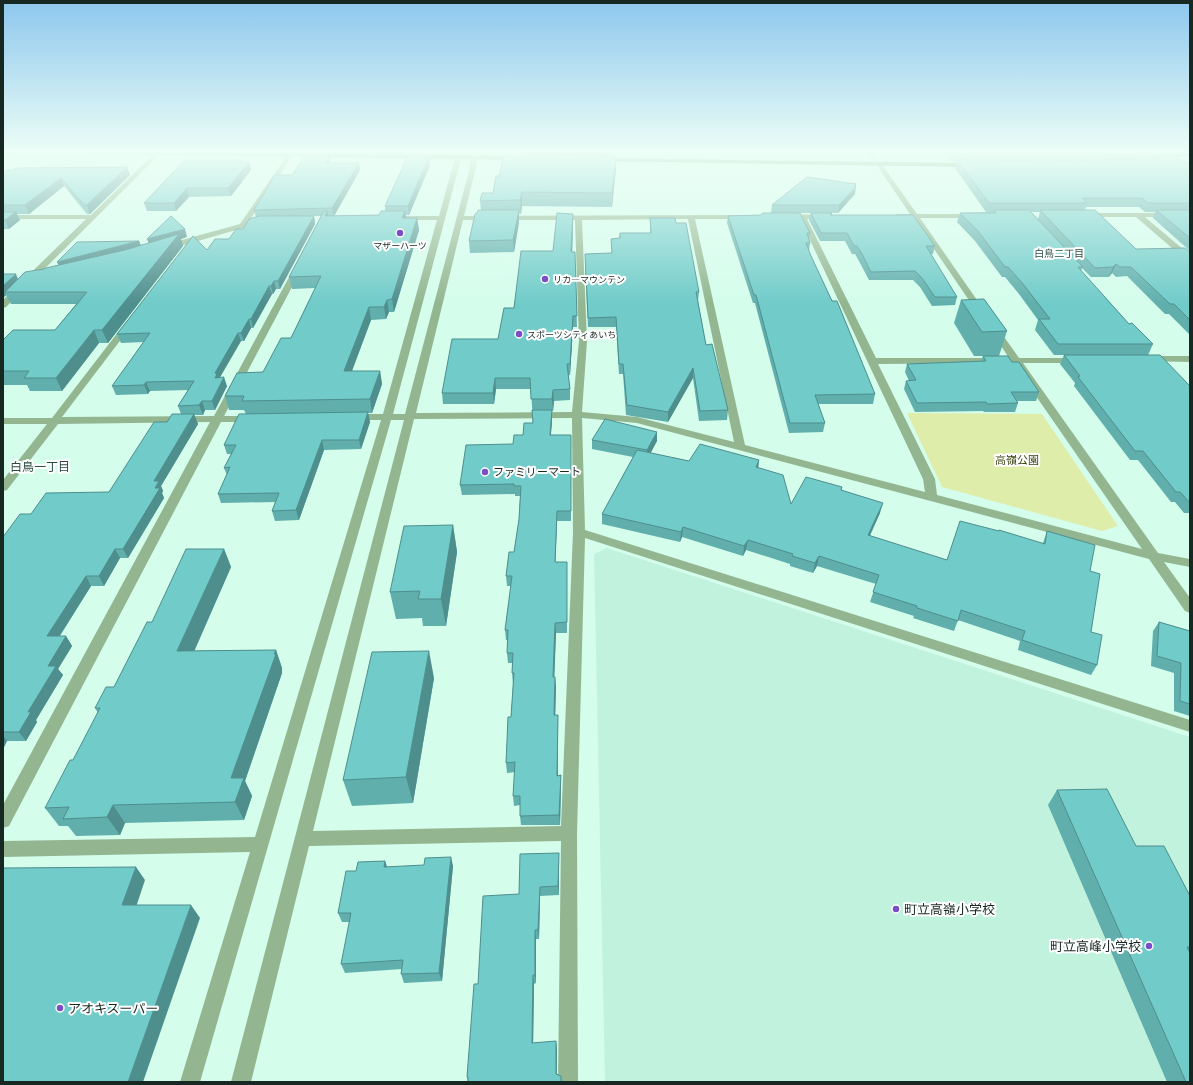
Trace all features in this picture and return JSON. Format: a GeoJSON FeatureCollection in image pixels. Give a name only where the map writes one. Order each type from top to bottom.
{"type":"FeatureCollection","features":[{"type":"Feature","properties":{"kind":"street"},"geometry":{"type":"LineString","coordinates":[[3,305],[107,203]]}},
{"type":"Feature","properties":{"kind":"street"},"geometry":{"type":"LineString","coordinates":[[242,226],[258,203]]}},
{"type":"Feature","properties":{"kind":"street"},"geometry":{"type":"LineString","coordinates":[[190,1082],[387,417],[441,218],[447,203]]}},
{"type":"Feature","properties":{"kind":"street"},"geometry":{"type":"LineString","coordinates":[[241,1082],[460,218],[462,203]]}},
{"type":"Feature","properties":{"kind":"street"},"geometry":{"type":"LineString","coordinates":[[905,203],[1190,608]]}},
{"type":"Feature","properties":{"kind":"street"},"geometry":{"type":"LineString","coordinates":[[890,216],[982,215]]}},
{"type":"Feature","properties":{"kind":"street"},"geometry":{"type":"LineString","coordinates":[[1075,215],[1190,215]]}},
{"type":"Feature","properties":{"kind":"street"},"geometry":{"type":"LineString","coordinates":[[1138,215],[1190,259]]}},
{"type":"Feature","properties":{"kind":"street"},"geometry":{"type":"LineString","coordinates":[[803,216],[929,479],[932,498]]}},
{"type":"Feature","properties":{"kind":"street"},"geometry":{"type":"LineString","coordinates":[[781,217],[835,216]]}},
{"type":"Feature","properties":{"kind":"street"},"geometry":{"type":"LineString","coordinates":[[3,217],[92,217]]}},
{"type":"Feature","properties":{"kind":"street"},"geometry":{"type":"LineString","coordinates":[[568,1082],[569,833],[580,532],[577,415],[583,341],[578,217]]}},
{"type":"Feature","properties":{"kind":"street"},"geometry":{"type":"LineString","coordinates":[[691,217],[740,446]]}},
{"type":"Feature","properties":{"kind":"street"},"geometry":{"type":"LineString","coordinates":[[460,218],[751,217]]}},
{"type":"Feature","properties":{"kind":"street"},"geometry":{"type":"LineString","coordinates":[[386,218],[441,218]]}},
{"type":"Feature","properties":{"kind":"street"},"geometry":{"type":"LineString","coordinates":[[156,250],[261,220],[269,220]]}},
{"type":"Feature","properties":{"kind":"street"},"geometry":{"type":"LineString","coordinates":[[183,252],[193,240]]}},
{"type":"Feature","properties":{"kind":"street"},"geometry":{"type":"LineString","coordinates":[[3,821],[302,260]]}},
{"type":"Feature","properties":{"kind":"street"},"geometry":{"type":"LineString","coordinates":[[28,281],[42,278]]}},
{"type":"Feature","properties":{"kind":"street"},"geometry":{"type":"LineString","coordinates":[[3,488],[56,421],[136,314]]}},
{"type":"Feature","properties":{"kind":"street"},"geometry":{"type":"LineString","coordinates":[[1148,348],[1169,371]]}},
{"type":"Feature","properties":{"kind":"street"},"geometry":{"type":"LineString","coordinates":[[1143,359],[1190,359]]}},
{"type":"Feature","properties":{"kind":"street"},"geometry":{"type":"LineString","coordinates":[[872,361],[1087,360]]}},
{"type":"Feature","properties":{"kind":"street"},"geometry":{"type":"LineString","coordinates":[[341,418],[577,415],[637,420],[1153,556],[1190,563]]}},
{"type":"Feature","properties":{"kind":"street"},"geometry":{"type":"LineString","coordinates":[[3,421],[264,418]]}},
{"type":"Feature","properties":{"kind":"street"},"geometry":{"type":"LineString","coordinates":[[580,532],[1190,726]]}},
{"type":"Feature","properties":{"kind":"street"},"geometry":{"type":"LineString","coordinates":[[302,839],[569,833]]}},
{"type":"Feature","properties":{"kind":"street"},"geometry":{"type":"LineString","coordinates":[[3,849],[260,844]]}},
{"type":"Feature","properties":{"kind":"shaded area","name":"町立高嶺小学校"},"geometry":{"type":"Polygon","coordinates":[[[607,548],[1190,737],[1190,1082],[605,1082],[594,554],[607,548]]]}},
{"type":"Feature","properties":{"kind":"green space","name":"高嶺公園"},"geometry":{"type":"Polygon","coordinates":[[[907,413],[1042,414],[1118,526],[1102,531],[942,487],[907,413]]]}},
{"type":"Feature","properties":{"kind":"building"},"geometry":{"type":"Polygon","coordinates":[[[3,203],[28,203],[25,205],[3,205],[3,203]]]}},
{"type":"Feature","properties":{"kind":"building"},"geometry":{"type":"Polygon","coordinates":[[[82,203],[89,203],[87,205],[84,205],[82,203]]]}},
{"type":"Feature","properties":{"kind":"building"},"geometry":{"type":"Polygon","coordinates":[[[144,203],[174,203],[174,203],[144,203]]]}},
{"type":"Feature","properties":{"kind":"building"},"geometry":{"type":"Polygon","coordinates":[[[258,203],[335,203],[332,208],[254,210],[258,203]]]}},
{"type":"Feature","properties":{"kind":"building"},"geometry":{"type":"Polygon","coordinates":[[[387,203],[409,203],[408,206],[385,206],[387,203]]]}},
{"type":"Feature","properties":{"kind":"building"},"geometry":{"type":"Polygon","coordinates":[[[775,203],[841,203],[839,205],[772,205],[775,203]]]}},
{"type":"Feature","properties":{"kind":"building"},"geometry":{"type":"Polygon","coordinates":[[[989,203],[1087,203],[989,203],[989,203]]]}},
{"type":"Feature","properties":{"kind":"building"},"geometry":{"type":"Polygon","coordinates":[[[1148,203],[1190,203],[1190,203],[1148,203]]]}},
{"type":"Feature","properties":{"kind":"building"},"geometry":{"type":"Polygon","coordinates":[[[478,210],[519,210],[513,240],[469,241],[475,214],[478,210]]]}},
{"type":"Feature","properties":{"kind":"building"},"geometry":{"type":"Polygon","coordinates":[[[994,210],[1029,210],[1083,267],[1078,267],[1129,324],[1132,323],[1153,344],[1058,344],[1039,319],[1050,319],[1023,284],[1008,267],[1005,267],[978,231],[960,213],[996,213],[994,210]]]}},
{"type":"Feature","properties":{"kind":"building"},"geometry":{"type":"Polygon","coordinates":[[[1040,210],[1095,210],[1136,249],[1185,248],[1190,252],[1190,320],[1174,304],[1170,304],[1131,267],[1120,267],[1116,264],[1113,267],[1095,268],[1040,210]]]}},
{"type":"Feature","properties":{"kind":"building"},"geometry":{"type":"Polygon","coordinates":[[[1156,210],[1190,210],[1190,238],[1156,210]]]}},
{"type":"Feature","properties":{"kind":"building"},"geometry":{"type":"Polygon","coordinates":[[[324,211],[327,211],[325,216],[379,215],[381,211],[405,211],[402,218],[417,218],[392,299],[387,300],[384,307],[369,307],[344,371],[380,371],[370,399],[242,401],[244,396],[225,396],[237,373],[263,372],[281,338],[291,338],[321,276],[289,277],[324,211]]]}},
{"type":"Feature","properties":{"kind":"building"},"geometry":{"type":"Polygon","coordinates":[[[3,212],[16,212],[3,220],[3,212]]]}},
{"type":"Feature","properties":{"kind":"building"},"geometry":{"type":"Polygon","coordinates":[[[557,213],[573,214],[571,251],[575,252],[577,316],[573,316],[570,364],[567,364],[570,389],[553,390],[552,399],[531,399],[530,378],[495,378],[493,393],[442,393],[452,339],[498,339],[504,308],[514,308],[521,251],[553,251],[557,213]]]}},
{"type":"Feature","properties":{"kind":"building"},"geometry":{"type":"Polygon","coordinates":[[[763,213],[800,213],[810,233],[807,233],[810,243],[806,243],[811,256],[832,301],[837,301],[875,394],[815,395],[825,423],[790,423],[756,295],[754,295],[728,216],[761,215],[763,213]]]}},
{"type":"Feature","properties":{"kind":"building"},"geometry":{"type":"Polygon","coordinates":[[[811,213],[832,213],[830,215],[913,215],[935,246],[926,246],[957,297],[935,297],[922,278],[915,271],[871,272],[862,254],[857,246],[854,246],[847,233],[821,233],[811,213]]]}},
{"type":"Feature","properties":{"kind":"building"},"geometry":{"type":"Polygon","coordinates":[[[171,216],[185,229],[147,239],[171,216]]]}},
{"type":"Feature","properties":{"kind":"building"},"geometry":{"type":"Polygon","coordinates":[[[259,216],[314,216],[278,281],[274,281],[271,286],[269,286],[251,319],[249,319],[241,333],[238,333],[215,373],[217,374],[215,378],[224,377],[212,401],[202,401],[199,405],[178,406],[194,381],[146,382],[144,385],[112,386],[150,333],[117,334],[193,236],[207,250],[215,239],[229,239],[236,229],[243,229],[249,219],[259,216]]]}},
{"type":"Feature","properties":{"kind":"building"},"geometry":{"type":"Polygon","coordinates":[[[650,218],[675,218],[676,223],[686,223],[699,292],[696,292],[706,345],[712,344],[728,410],[700,411],[693,368],[668,412],[627,405],[623,364],[619,364],[616,317],[588,318],[585,254],[612,253],[611,239],[620,238],[620,233],[651,233],[650,218]]]}},
{"type":"Feature","properties":{"kind":"building"},"geometry":{"type":"Polygon","coordinates":[[[179,234],[102,330],[94,330],[56,378],[24,378],[29,371],[3,371],[3,340],[13,330],[55,330],[87,292],[5,292],[25,272],[125,250],[179,234]]]}},
{"type":"Feature","properties":{"kind":"building"},"geometry":{"type":"Polygon","coordinates":[[[139,241],[57,262],[77,242],[139,241]]]}},
{"type":"Feature","properties":{"kind":"building"},"geometry":{"type":"Polygon","coordinates":[[[3,274],[16,274],[3,286],[3,274]]]}},
{"type":"Feature","properties":{"kind":"building"},"geometry":{"type":"Polygon","coordinates":[[[984,299],[1007,331],[982,332],[961,300],[984,299]]]}},
{"type":"Feature","properties":{"kind":"building"},"geometry":{"type":"Polygon","coordinates":[[[1064,355],[1160,355],[1190,386],[1190,503],[1180,492],[1176,492],[1143,451],[1135,451],[1078,377],[1080,376],[1064,355]]]}},
{"type":"Feature","properties":{"kind":"building"},"geometry":{"type":"Polygon","coordinates":[[[983,356],[1008,356],[1012,362],[1019,362],[1039,392],[1011,392],[1018,403],[917,403],[906,381],[916,380],[907,364],[986,361],[983,356]]]}},
{"type":"Feature","properties":{"kind":"building"},"geometry":{"type":"Polygon","coordinates":[[[532,410],[552,410],[550,435],[571,435],[571,511],[557,511],[555,562],[567,562],[567,622],[555,623],[553,677],[555,677],[554,715],[558,715],[557,776],[561,775],[559,815],[520,816],[520,796],[513,796],[515,762],[506,763],[508,717],[511,717],[514,673],[512,673],[513,653],[507,653],[508,630],[505,630],[512,576],[506,576],[509,552],[514,552],[519,519],[521,486],[514,486],[514,484],[460,485],[466,445],[513,444],[514,435],[523,435],[524,423],[533,423],[532,410]]]}},
{"type":"Feature","properties":{"kind":"building"},"geometry":{"type":"Polygon","coordinates":[[[368,412],[359,440],[322,440],[296,510],[272,511],[279,493],[218,494],[230,467],[224,468],[236,445],[224,445],[239,414],[368,412]]]}},
{"type":"Feature","properties":{"kind":"building"},"geometry":{"type":"Polygon","coordinates":[[[172,414],[194,414],[154,481],[159,481],[155,488],[160,488],[123,549],[115,549],[99,576],[86,576],[47,636],[66,636],[48,666],[56,666],[28,712],[31,712],[19,732],[3,732],[3,537],[20,514],[31,514],[46,493],[109,492],[154,422],[167,422],[172,414]]]}},
{"type":"Feature","properties":{"kind":"building"},"geometry":{"type":"Polygon","coordinates":[[[605,419],[657,432],[647,450],[592,440],[605,419]]]}},
{"type":"Feature","properties":{"kind":"building"},"geometry":{"type":"Polygon","coordinates":[[[700,444],[759,460],[756,467],[783,475],[791,504],[806,477],[842,487],[841,490],[883,503],[868,535],[947,560],[960,521],[999,530],[1045,544],[1047,531],[1095,545],[1090,571],[1100,574],[1091,632],[1102,635],[1097,665],[1022,640],[1025,631],[961,610],[958,621],[873,592],[879,575],[819,556],[815,563],[792,556],[793,554],[748,540],[744,546],[683,527],[681,532],[602,514],[637,450],[689,461],[700,444]]]}},
{"type":"Feature","properties":{"kind":"building"},"geometry":{"type":"Polygon","coordinates":[[[453,525],[441,599],[418,599],[420,591],[390,592],[404,526],[453,525]]]}},
{"type":"Feature","properties":{"kind":"building"},"geometry":{"type":"Polygon","coordinates":[[[186,549],[224,549],[177,651],[276,650],[274,654],[276,654],[231,778],[244,778],[235,802],[113,805],[107,817],[63,819],[69,807],[45,808],[70,760],[73,760],[100,708],[95,708],[106,687],[114,687],[147,622],[152,622],[186,549]]]}},
{"type":"Feature","properties":{"kind":"building"},"geometry":{"type":"Polygon","coordinates":[[[1159,622],[1190,631],[1190,704],[1180,701],[1181,663],[1157,656],[1159,622]]]}},
{"type":"Feature","properties":{"kind":"building"},"geometry":{"type":"Polygon","coordinates":[[[429,651],[406,777],[343,780],[372,652],[429,651]]]}},
{"type":"Feature","properties":{"kind":"building","name":"町立高峰小学校"},"geometry":{"type":"Polygon","coordinates":[[[1107,789],[1136,846],[1164,846],[1190,896],[1190,947],[1187,947],[1190,953],[1190,1082],[1186,1082],[1057,790],[1107,789]]]}},
{"type":"Feature","properties":{"kind":"building"},"geometry":{"type":"Polygon","coordinates":[[[559,853],[558,886],[540,887],[538,930],[535,930],[532,1043],[556,1041],[556,1074],[561,1076],[561,1082],[468,1082],[467,1077],[474,984],[478,984],[483,896],[519,894],[520,854],[559,853]]]}},
{"type":"Feature","properties":{"kind":"building"},"geometry":{"type":"Polygon","coordinates":[[[451,857],[439,973],[401,974],[403,960],[341,964],[351,913],[338,913],[346,871],[356,871],[358,862],[385,861],[384,867],[424,865],[425,858],[451,857]]]}},
{"type":"Feature","properties":{"kind":"building"},"geometry":{"type":"Polygon","coordinates":[[[136,867],[122,905],[191,905],[128,1082],[3,1082],[3,868],[136,867]]]}},
{"type":"Feature","properties":{"kind":"place","name":"マザーハーツ"},"geometry":{"type":"Point","coordinates":[400,233]}},
{"type":"Feature","properties":{"kind":"place","name":"リカ―マウンテン"},"geometry":{"type":"Point","coordinates":[545,279]}},
{"type":"Feature","properties":{"kind":"place","name":"スポーツシティあいち"},"geometry":{"type":"Point","coordinates":[519,334]}},
{"type":"Feature","properties":{"kind":"place","name":"ファミリーマート"},"geometry":{"type":"Point","coordinates":[485,472]}},
{"type":"Feature","properties":{"kind":"place","name":"町立高嶺小学校"},"geometry":{"type":"Point","coordinates":[896,909]}},
{"type":"Feature","properties":{"kind":"place","name":"町立高峰小学校"},"geometry":{"type":"Point","coordinates":[1149,946]}},
{"type":"Feature","properties":{"kind":"place","name":"アオキスーパー"},"geometry":{"type":"Point","coordinates":[60,1008]}},
{"type":"Feature","properties":{"kind":"district","name":"白鳥二丁目"},"geometry":{"type":"Point","coordinates":[1059,253]}},
{"type":"Feature","properties":{"kind":"district","name":"白鳥一丁目"},"geometry":{"type":"Point","coordinates":[40,466]}}]}
